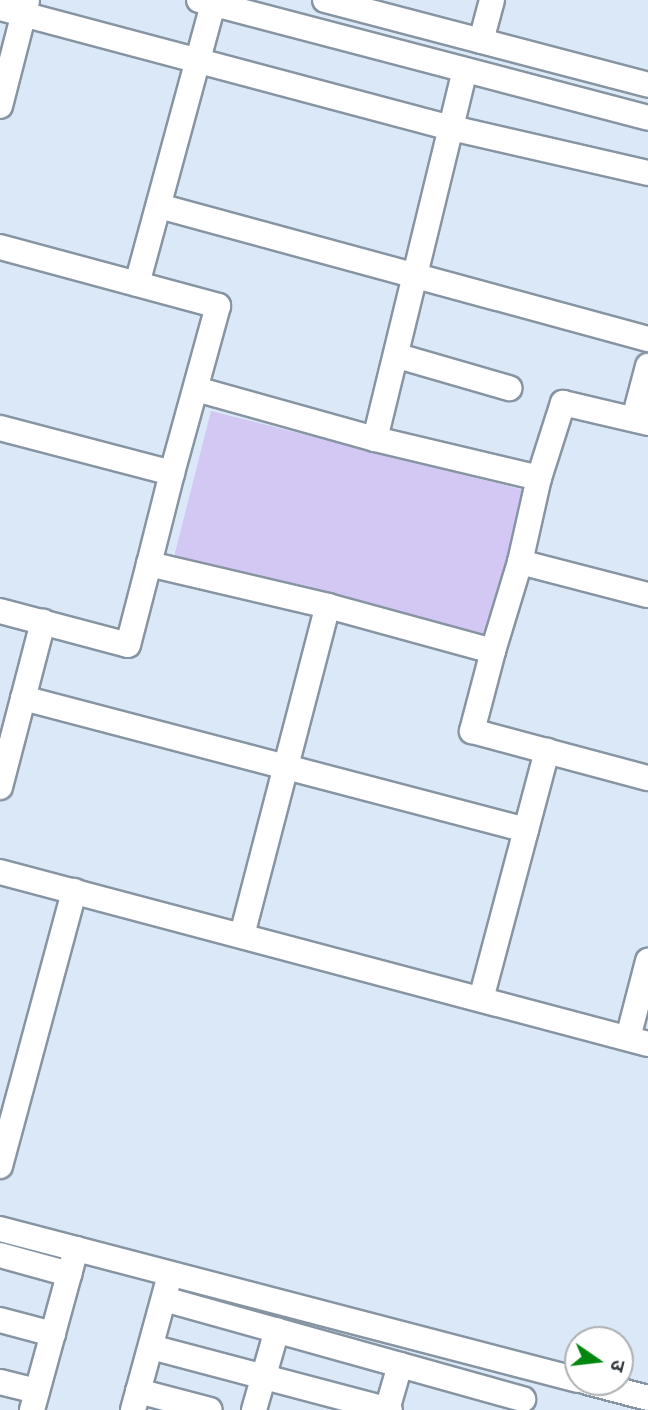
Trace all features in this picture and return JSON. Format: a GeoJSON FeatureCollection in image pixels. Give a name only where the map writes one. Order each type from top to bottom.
{"type":"FeatureCollection","features":[{"type":"Feature","properties":{"kind":"street"},"geometry":{"type":"LineString","coordinates":[[325,0],[648,85]]}},
{"type":"Feature","properties":{"kind":"street"},"geometry":{"type":"LineString","coordinates":[[481,41],[492,0]]}},
{"type":"Feature","properties":{"kind":"street"},"geometry":{"type":"LineString","coordinates":[[137,285],[198,60],[206,2],[648,118]]}},
{"type":"Feature","properties":{"kind":"street"},"geometry":{"type":"LineString","coordinates":[[0,106],[4,77],[26,7]]}},
{"type":"Feature","properties":{"kind":"street"},"geometry":{"type":"LineString","coordinates":[[0,8],[26,7],[198,60],[452,128],[648,173]]}},
{"type":"Feature","properties":{"kind":"street"},"geometry":{"type":"LineString","coordinates":[[375,439],[418,276],[465,71]]}},
{"type":"Feature","properties":{"kind":"street"},"geometry":{"type":"LineString","coordinates":[[159,206],[648,339]]}},
{"type":"Feature","properties":{"kind":"street"},"geometry":{"type":"LineString","coordinates":[[0,247],[218,306],[128,645],[0,611]]}},
{"type":"Feature","properties":{"kind":"street"},"geometry":{"type":"LineString","coordinates":[[398,356],[509,388]]}},
{"type":"Feature","properties":{"kind":"street"},"geometry":{"type":"LineString","coordinates":[[648,366],[641,421],[563,403],[539,478],[520,562],[472,731],[648,778]]}},
{"type":"Feature","properties":{"kind":"street"},"geometry":{"type":"LineString","coordinates":[[196,389],[375,439],[539,478]]}},
{"type":"Feature","properties":{"kind":"street"},"geometry":{"type":"LineString","coordinates":[[0,428],[172,473]]}},
{"type":"Feature","properties":{"kind":"street"},"geometry":{"type":"LineString","coordinates":[[520,562],[648,595]]}},
{"type":"Feature","properties":{"kind":"street"},"geometry":{"type":"LineString","coordinates":[[149,564],[328,606],[493,651]]}},
{"type":"Feature","properties":{"kind":"street"},"geometry":{"type":"LineString","coordinates":[[242,935],[328,606]]}},
{"type":"Feature","properties":{"kind":"street"},"geometry":{"type":"LineString","coordinates":[[0,787],[43,622]]}},
{"type":"Feature","properties":{"kind":"street"},"geometry":{"type":"LineString","coordinates":[[23,698],[526,830]]}},
{"type":"Feature","properties":{"kind":"street"},"geometry":{"type":"LineString","coordinates":[[481,999],[547,751]]}},
{"type":"Feature","properties":{"kind":"street"},"geometry":{"type":"LineString","coordinates":[[0,872],[638,1041],[648,961]]}},
{"type":"Feature","properties":{"kind":"street"},"geometry":{"type":"LineString","coordinates":[[0,1166],[74,891]]}},
{"type":"Feature","properties":{"kind":"street"},"geometry":{"type":"LineString","coordinates":[[0,1228],[564,1376]]}},
{"type":"Feature","properties":{"kind":"street"},"geometry":{"type":"LineString","coordinates":[[0,1382],[34,1401],[76,1249]]}},
{"type":"Feature","properties":{"kind":"street"},"geometry":{"type":"LineString","coordinates":[[0,1255],[69,1273]]}},
{"type":"Feature","properties":{"kind":"street"},"geometry":{"type":"LineString","coordinates":[[171,1273],[136,1400],[210,1410]]}},
{"type":"Feature","properties":{"kind":"street"},"geometry":{"type":"LineString","coordinates":[[164,1299],[400,1365],[522,1404],[532,1367]]}},
{"type":"Feature","properties":{"kind":"street"},"geometry":{"type":"LineString","coordinates":[[0,1320],[53,1334]]}},
{"type":"Feature","properties":{"kind":"street"},"geometry":{"type":"LineString","coordinates":[[254,1410],[277,1331]]}},
{"type":"Feature","properties":{"kind":"street"},"geometry":{"type":"LineString","coordinates":[[151,1347],[388,1410],[400,1365]]}},
{"type":"Feature","properties":{"kind":"shaded area"},"geometry":{"type":"Polygon","coordinates":[[[211,411],[532,492],[494,639],[174,557],[211,411]]]}}]}
